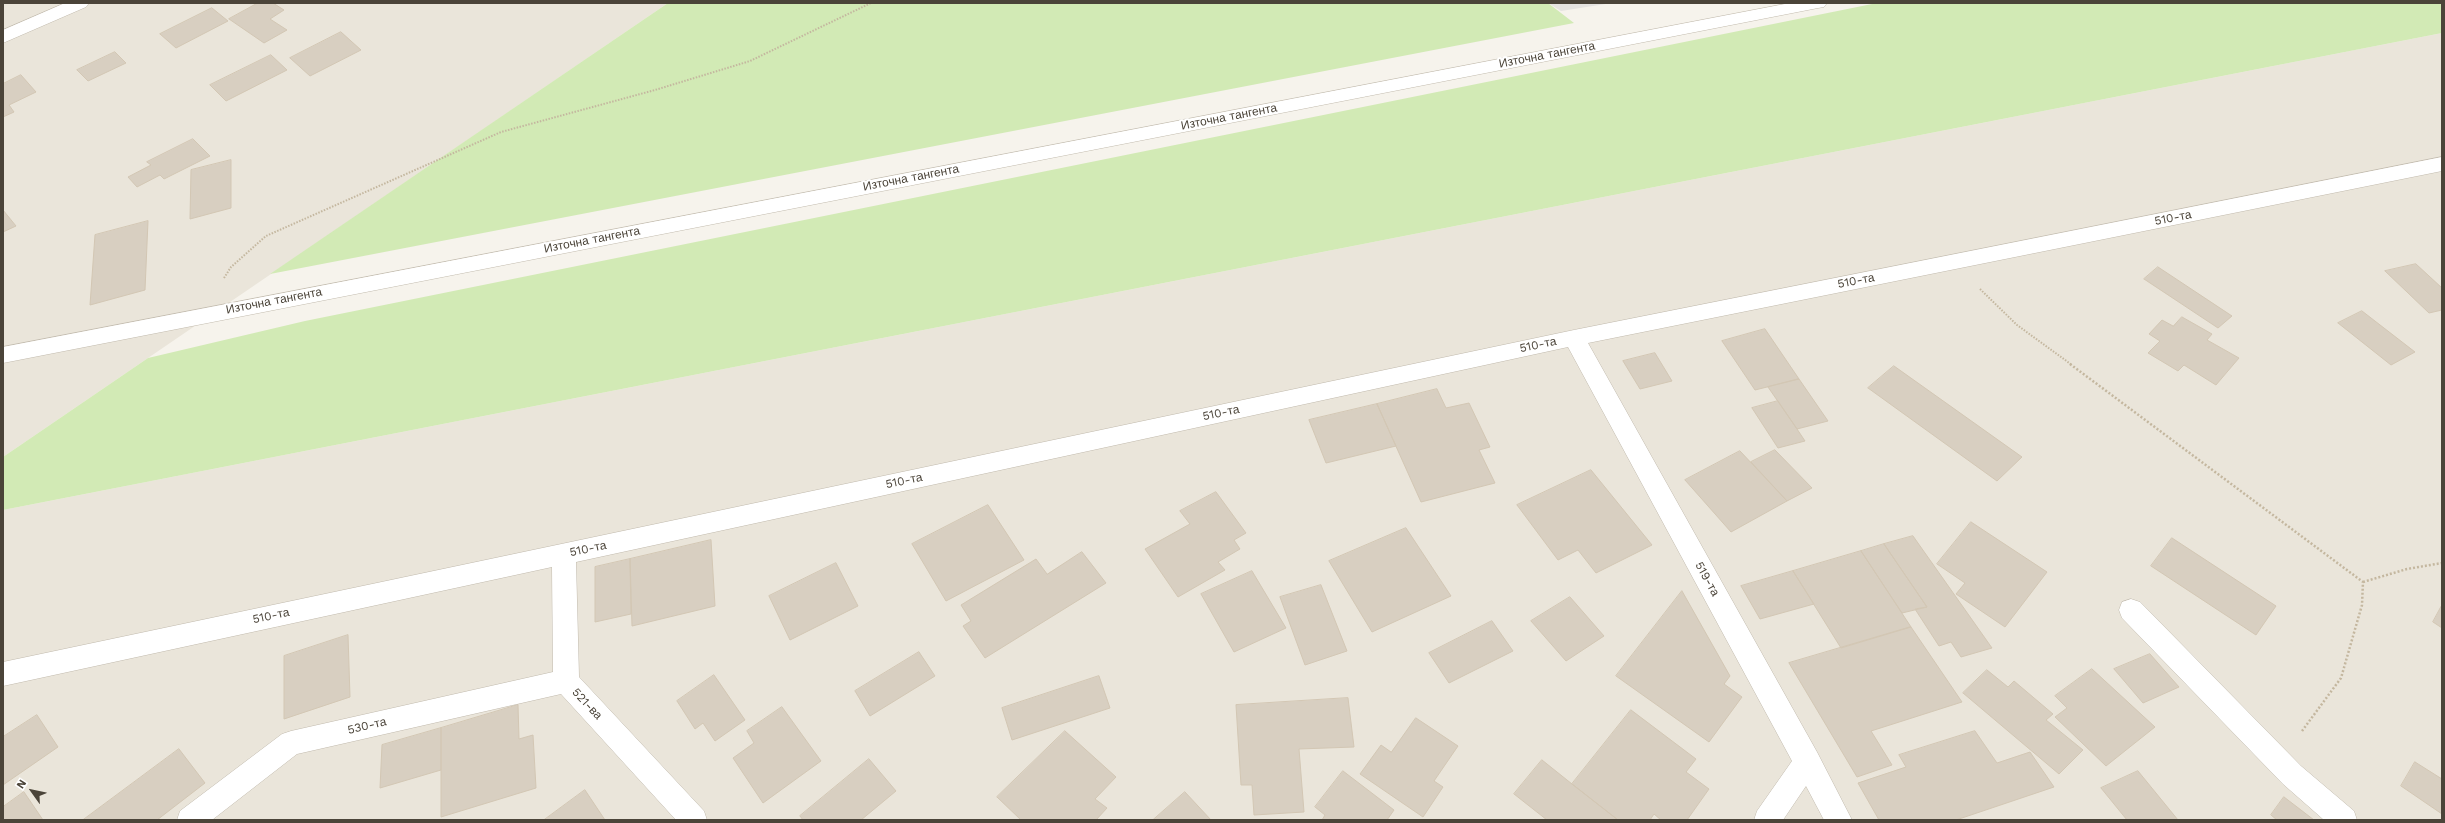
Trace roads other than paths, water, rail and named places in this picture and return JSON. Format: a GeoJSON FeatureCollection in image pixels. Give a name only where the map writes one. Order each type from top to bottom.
{"type":"FeatureCollection","features":[{"type":"Feature","properties":{"kind":"street"},"geometry":{"type":"LineString","coordinates":[[6,30],[80,3]]}},
{"type":"Feature","properties":{"kind":"street","name":"Източна тангента"},"geometry":{"type":"LineString","coordinates":[[3,355],[1818,3]]}},
{"type":"Feature","properties":{"kind":"street","name":"510-та"},"geometry":{"type":"LineString","coordinates":[[3,674],[1574,338],[2442,164]]}},
{"type":"Feature","properties":{"kind":"street","name":"519-та"},"geometry":{"type":"LineString","coordinates":[[1574,338],[1808,761],[1839,820]]}},
{"type":"Feature","properties":{"kind":"street","name":"521-ва"},"geometry":{"type":"LineString","coordinates":[[564,554],[566,681],[694,820]]}},
{"type":"Feature","properties":{"kind":"street"},"geometry":{"type":"LineString","coordinates":[[2131,610],[2278,762],[2344,820]]}},
{"type":"Feature","properties":{"kind":"street","name":"530-та"},"geometry":{"type":"LineString","coordinates":[[190,820],[291,743],[566,681]]}},
{"type":"Feature","properties":{"kind":"street"},"geometry":{"type":"LineString","coordinates":[[1767,820],[1808,761]]}}]}
